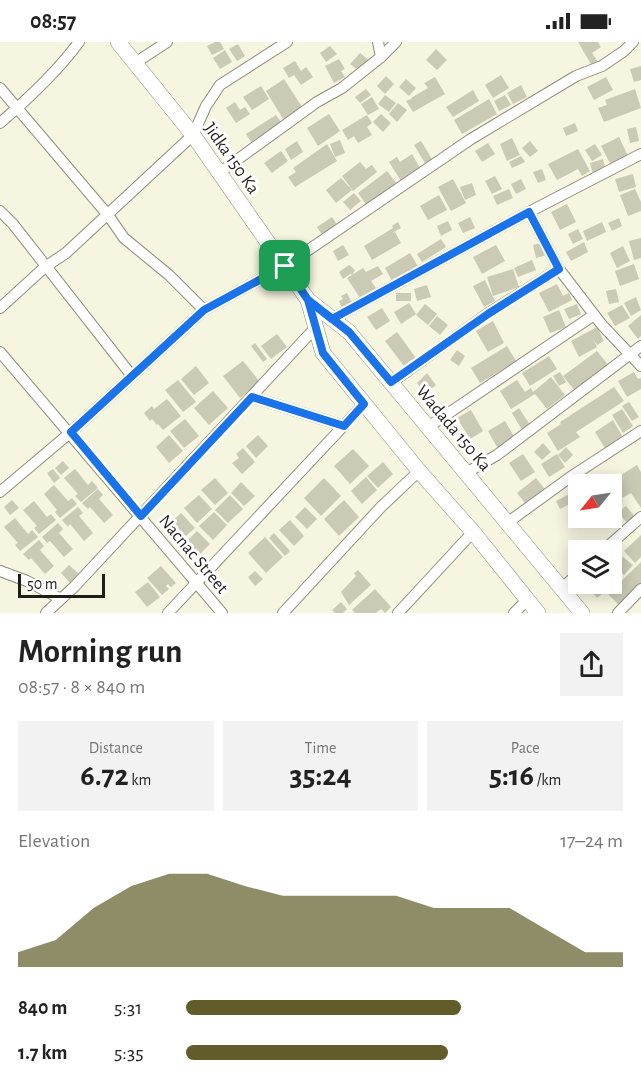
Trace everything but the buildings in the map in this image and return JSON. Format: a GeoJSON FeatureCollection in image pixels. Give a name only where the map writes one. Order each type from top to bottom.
{"type":"FeatureCollection","features":[{"type":"Feature","properties":{"kind":"street"},"geometry":{"type":"LineString","coordinates":[[0,123],[70,54],[79,42]]}},
{"type":"Feature","properties":{"kind":"street","name":"Jidka 150 Ka"},"geometry":{"type":"LineString","coordinates":[[118,42],[193,135],[308,300]]}},
{"type":"Feature","properties":{"kind":"street"},"geometry":{"type":"LineString","coordinates":[[135,63],[167,42]]}},
{"type":"Feature","properties":{"kind":"street"},"geometry":{"type":"LineString","coordinates":[[0,308],[45,267],[66,253],[193,135],[206,106],[220,86],[287,42]]}},
{"type":"Feature","properties":{"kind":"street"},"geometry":{"type":"LineString","coordinates":[[378,42],[381,57]]}},
{"type":"Feature","properties":{"kind":"street"},"geometry":{"type":"LineString","coordinates":[[219,172],[317,102],[342,88],[396,42]]}},
{"type":"Feature","properties":{"kind":"street"},"geometry":{"type":"LineString","coordinates":[[0,492],[71,432],[204,310],[285,266],[471,138],[576,76],[602,66],[633,42]]}},
{"type":"Feature","properties":{"kind":"street"},"geometry":{"type":"LineString","coordinates":[[0,88],[108,215],[124,238],[170,275],[204,310]]}},
{"type":"Feature","properties":{"kind":"street"},"geometry":{"type":"LineString","coordinates":[[332,319],[641,154]]}},
{"type":"Feature","properties":{"kind":"street"},"geometry":{"type":"LineString","coordinates":[[529,212],[559,269],[594,315],[641,366]]}},
{"type":"Feature","properties":{"kind":"street"},"geometry":{"type":"LineString","coordinates":[[0,213],[13,224],[132,376]]}},
{"type":"Feature","properties":{"kind":"street"},"geometry":{"type":"LineString","coordinates":[[391,382],[488,314],[559,269]]}},
{"type":"Feature","properties":{"kind":"street"},"geometry":{"type":"LineString","coordinates":[[308,300],[323,353],[538,613]]}},
{"type":"Feature","properties":{"kind":"street","name":"Wadada 150 Ka"},"geometry":{"type":"LineString","coordinates":[[308,300],[349,332],[582,613]]}},
{"type":"Feature","properties":{"kind":"street"},"geometry":{"type":"LineString","coordinates":[[428,427],[594,315]]}},
{"type":"Feature","properties":{"kind":"street"},"geometry":{"type":"LineString","coordinates":[[46,613],[141,516],[316,327]]}},
{"type":"Feature","properties":{"kind":"street"},"geometry":{"type":"LineString","coordinates":[[466,473],[497,455],[641,346]]}},
{"type":"Feature","properties":{"kind":"street","name":"Nacnac Street"},"geometry":{"type":"LineString","coordinates":[[0,352],[71,432],[222,613]]}},
{"type":"Feature","properties":{"kind":"street"},"geometry":{"type":"LineString","coordinates":[[252,397],[344,426]]}},
{"type":"Feature","properties":{"kind":"street"},"geometry":{"type":"LineString","coordinates":[[168,613],[364,404]]}},
{"type":"Feature","properties":{"kind":"street"},"geometry":{"type":"LineString","coordinates":[[507,523],[561,484],[641,432]]}},
{"type":"Feature","properties":{"kind":"street"},"geometry":{"type":"LineString","coordinates":[[282,613],[381,507],[419,471]]}},
{"type":"Feature","properties":{"kind":"street"},"geometry":{"type":"LineString","coordinates":[[615,540],[641,517]]}},
{"type":"Feature","properties":{"kind":"street"},"geometry":{"type":"LineString","coordinates":[[398,613],[473,532]]}},
{"type":"Feature","properties":{"kind":"street"},"geometry":{"type":"LineString","coordinates":[[0,571],[27,581],[61,599]]}},
{"type":"Feature","properties":{"kind":"street"},"geometry":{"type":"LineString","coordinates":[[562,588],[568,583]]}},
{"type":"Feature","properties":{"kind":"street"},"geometry":{"type":"LineString","coordinates":[[618,613],[641,589]]}},
{"type":"Feature","properties":{"kind":"street"},"geometry":{"type":"LineString","coordinates":[[514,613],[526,600]]}},
{"type":"Feature","properties":{"kind":"route"},"geometry":{"type":"LineString","coordinates":[[285,266],[204,310],[71,432],[141,516],[252,397],[344,426],[364,404],[323,353],[308,300],[332,319],[430,267],[529,212],[559,269],[488,314],[391,382],[349,332],[308,300],[285,266]]}}]}
